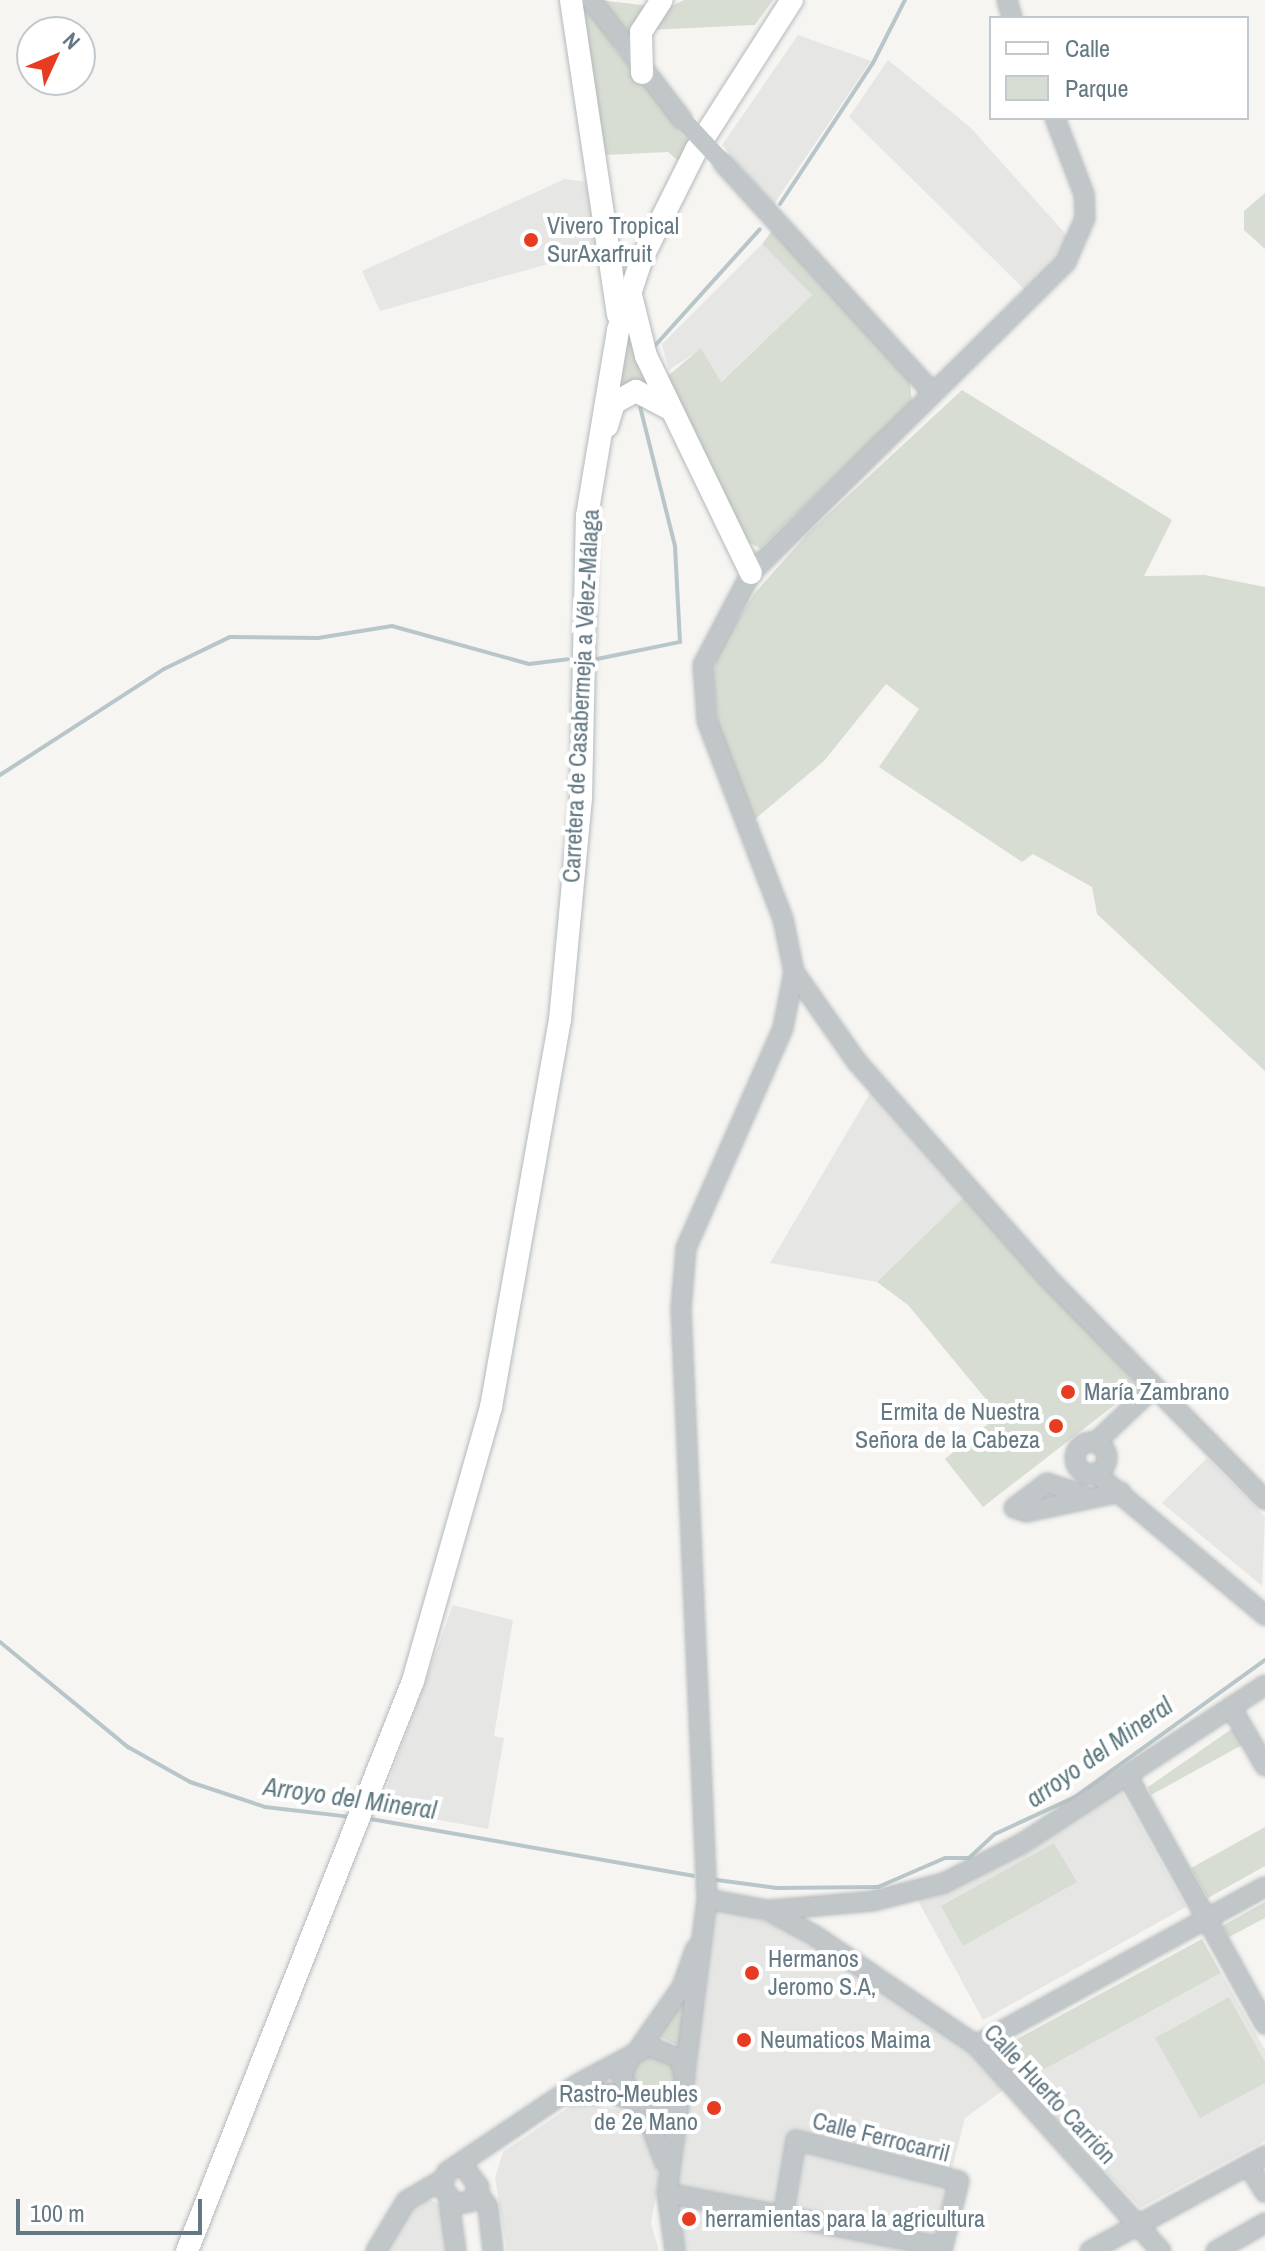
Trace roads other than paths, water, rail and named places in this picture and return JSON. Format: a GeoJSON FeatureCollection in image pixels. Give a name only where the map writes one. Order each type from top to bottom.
{"type":"FeatureCollection","features":[{"type":"Feature","properties":{"kind":"main road"},"geometry":{"type":"LineString","coordinates":[[571,0],[618,330]]}},
{"type":"Feature","properties":{"kind":"main road"},"geometry":{"type":"LineString","coordinates":[[636,0],[654,0]]}},
{"type":"Feature","properties":{"kind":"main road"},"geometry":{"type":"LineString","coordinates":[[642,73],[641,32],[662,0]]}},
{"type":"Feature","properties":{"kind":"main road"},"geometry":{"type":"LineString","coordinates":[[618,330],[634,282],[696,150],[792,0]]}},
{"type":"Feature","properties":{"kind":"main road"},"geometry":{"type":"LineString","coordinates":[[634,282],[638,335],[751,573]]}},
{"type":"Feature","properties":{"kind":"main road","name":"Carretera de Casabermeja a Vélez-Málaga"},"geometry":{"type":"LineString","coordinates":[[187,2251],[357,1832],[452,1557],[524,1250],[560,1020],[581,798],[592,477],[618,330]]}},
{"type":"Feature","properties":{"kind":"main road"},"geometry":{"type":"LineString","coordinates":[[592,477],[614,403],[636,391],[671,410]]}},
{"type":"Feature","properties":{"kind":"street"},"geometry":{"type":"LineString","coordinates":[[591,0],[642,73],[682,119],[932,392]]}},
{"type":"Feature","properties":{"kind":"street"},"geometry":{"type":"LineString","coordinates":[[1056,120],[1084,194],[1078,242],[751,573],[708,649],[703,701],[783,919],[794,972],[857,1062],[1154,1387],[1265,1500]]}},
{"type":"Feature","properties":{"kind":"street"},"geometry":{"type":"LineString","coordinates":[[668,2187],[707,1899],[681,1309],[686,1248],[778,1042],[794,972]]}},
{"type":"Feature","properties":{"kind":"street"},"geometry":{"type":"LineString","coordinates":[[1154,1387],[1095,1443],[1076,1455],[1080,1470],[1100,1468],[1265,1602]]}},
{"type":"Feature","properties":{"kind":"street"},"geometry":{"type":"LineString","coordinates":[[1095,1443],[1100,1468],[1121,1492],[1265,1615]]}},
{"type":"Feature","properties":{"kind":"street"},"geometry":{"type":"LineString","coordinates":[[1084,1495],[1121,1492]]}},
{"type":"Feature","properties":{"kind":"street"},"geometry":{"type":"LineString","coordinates":[[707,1899],[767,1910],[829,1906],[944,1883],[1021,1844],[1265,1685]]}},
{"type":"Feature","properties":{"kind":"street"},"geometry":{"type":"LineString","coordinates":[[1231,1707],[1265,1766]]}},
{"type":"Feature","properties":{"kind":"street"},"geometry":{"type":"LineString","coordinates":[[1127,1775],[1265,2024]]}},
{"type":"Feature","properties":{"kind":"street"},"geometry":{"type":"LineString","coordinates":[[976,2045],[1265,1887]]}},
{"type":"Feature","properties":{"kind":"street"},"geometry":{"type":"LineString","coordinates":[[814,1935],[829,1906]]}},
{"type":"Feature","properties":{"kind":"street","name":"Calle Huerto Carrión"},"geometry":{"type":"LineString","coordinates":[[767,1910],[814,1935],[976,2045],[1161,2251]]}},
{"type":"Feature","properties":{"kind":"street"},"geometry":{"type":"LineString","coordinates":[[675,2251],[663,2144],[622,2076],[634,2053],[682,1987],[705,1919]]}},
{"type":"Feature","properties":{"kind":"street"},"geometry":{"type":"LineString","coordinates":[[456,2251],[460,2188],[498,2140],[634,2053],[670,2051],[685,2071]]}},
{"type":"Feature","properties":{"kind":"street"},"geometry":{"type":"LineString","coordinates":[[565,2095],[611,2093],[639,2105],[664,2107],[680,2095]]}},
{"type":"Feature","properties":{"kind":"street","name":"Calle Ferrocarril"},"geometry":{"type":"LineString","coordinates":[[783,2217],[796,2140],[959,2181],[943,2249]]}},
{"type":"Feature","properties":{"kind":"street"},"geometry":{"type":"LineString","coordinates":[[1090,2251],[1136,2222],[1257,2160],[1265,2192]]}},
{"type":"Feature","properties":{"kind":"street"},"geometry":{"type":"LineString","coordinates":[[668,2187],[783,2217],[943,2249]]}},
{"type":"Feature","properties":{"kind":"street"},"geometry":{"type":"LineString","coordinates":[[376,2251],[415,2196],[460,2188]]}},
{"type":"Feature","properties":{"kind":"street"},"geometry":{"type":"LineString","coordinates":[[1216,2251],[1265,2223]]}},
{"type":"Feature","properties":{"kind":"waterway"},"geometry":{"type":"LineString","coordinates":[[780,204],[873,63],[905,0]]}},
{"type":"Feature","properties":{"kind":"waterway"},"geometry":{"type":"LineString","coordinates":[[652,349],[760,229]]}},
{"type":"Feature","properties":{"kind":"waterway"},"geometry":{"type":"LineString","coordinates":[[597,659],[680,642],[675,546],[640,407]]}},
{"type":"Feature","properties":{"kind":"waterway"},"geometry":{"type":"LineString","coordinates":[[0,775],[164,669],[230,637],[318,638],[392,626],[529,664],[568,659]]}},
{"type":"Feature","properties":{"kind":"waterway","name":"Arroyo del Mineral"},"geometry":{"type":"LineString","coordinates":[[0,1642],[128,1747],[190,1782],[265,1807],[352,1817]]}},
{"type":"Feature","properties":{"kind":"waterway","name":"arroyo del Mineral"},"geometry":{"type":"LineString","coordinates":[[717,1880],[776,1888],[878,1887],[945,1858],[969,1858],[995,1834],[1075,1797],[1265,1660]]}},
{"type":"Feature","properties":{"kind":"waterway","name":"Arroyo del Mineral"},"geometry":{"type":"LineString","coordinates":[[365,1818],[693,1876]]}},
{"type":"Feature","properties":{"kind":"place","name":"Vivero Tropical SurAxarfruit"},"geometry":{"type":"Point","coordinates":[531,240]}},
{"type":"Feature","properties":{"kind":"place","name":"María Zambrano"},"geometry":{"type":"Point","coordinates":[1068,1392]}},
{"type":"Feature","properties":{"kind":"place","name":"Ermita de Nuestra Señora de la Cabeza"},"geometry":{"type":"Point","coordinates":[1056,1426]}},
{"type":"Feature","properties":{"kind":"place","name":"Hermanos Jeromo S.A,"},"geometry":{"type":"Point","coordinates":[752,1973]}},
{"type":"Feature","properties":{"kind":"place","name":"Neumaticos Maima"},"geometry":{"type":"Point","coordinates":[744,2040]}},
{"type":"Feature","properties":{"kind":"place","name":"Rastro-Meubles de 2e Mano"},"geometry":{"type":"Point","coordinates":[714,2108]}},
{"type":"Feature","properties":{"kind":"place","name":"herramientas para la agricultura"},"geometry":{"type":"Point","coordinates":[689,2219]}}]}
